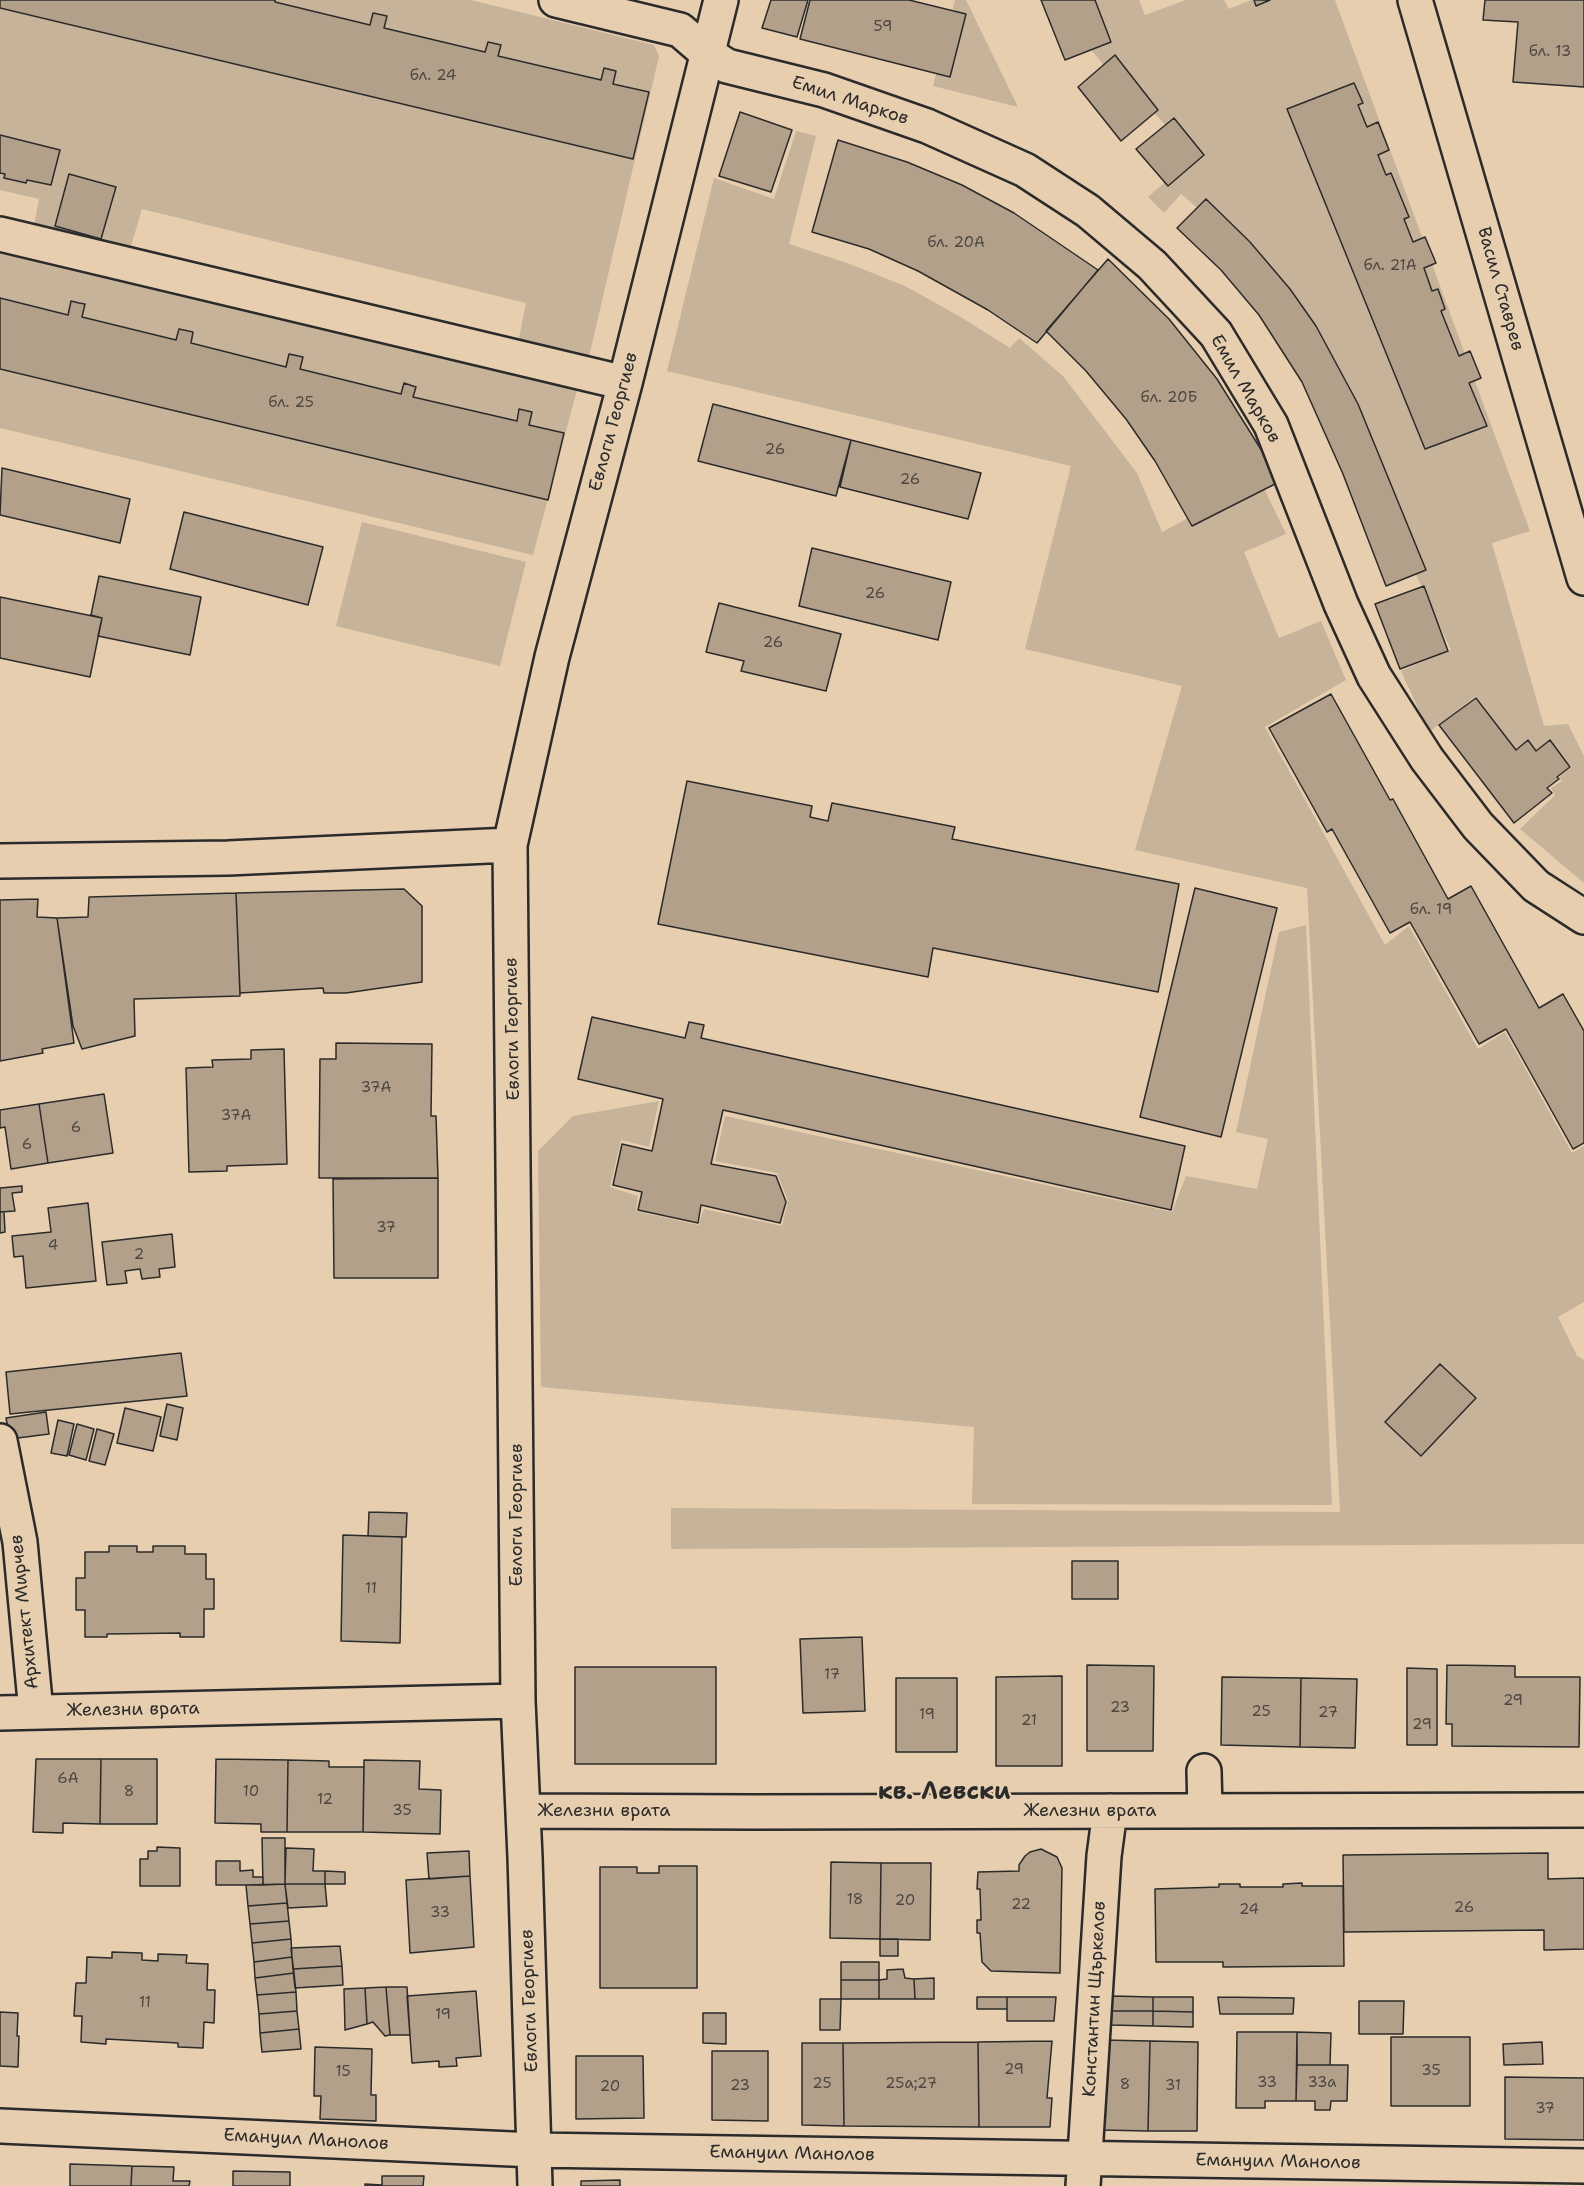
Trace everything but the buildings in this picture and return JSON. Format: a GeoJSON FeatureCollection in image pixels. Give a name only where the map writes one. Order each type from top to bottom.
{"type":"FeatureCollection","features":[{"type":"Feature","properties":{"kind":"street","name":"Емил Марков"},"geometry":{"type":"LineString","coordinates":[[556,0],[680,30],[708,54],[727,66],[824,90],[927,126],[1025,170],[1088,211],[1152,265],[1216,334],[1271,426],[1341,604],[1374,676],[1427,759],[1478,826],[1536,886],[1584,917]]}},
{"type":"Feature","properties":{"kind":"street","name":"Евлоги Георгиев"},"geometry":{"type":"LineString","coordinates":[[535,2186],[534,2098],[518,1701],[510,845],[552,657],[625,383],[721,0]]}},
{"type":"Feature","properties":{"kind":"street","name":"Васил Ставрев"},"geometry":{"type":"LineString","coordinates":[[1416,0],[1584,578]]}},
{"type":"Feature","properties":{"kind":"street"},"geometry":{"type":"LineString","coordinates":[[0,234],[625,383]]}},
{"type":"Feature","properties":{"kind":"street"},"geometry":{"type":"LineString","coordinates":[[0,861],[228,858],[510,845]]}},
{"type":"Feature","properties":{"kind":"street","name":"Архитект Мирчев"},"geometry":{"type":"LineString","coordinates":[[0,1441],[20,1542],[36,1712]]}},
{"type":"Feature","properties":{"kind":"street","name":"Железни врата"},"geometry":{"type":"LineString","coordinates":[[0,1713],[518,1701]]}},
{"type":"Feature","properties":{"kind":"street"},"geometry":{"type":"LineString","coordinates":[[1204,1771],[1204,1811]]}},
{"type":"Feature","properties":{"kind":"street","name":"Железни врата"},"geometry":{"type":"LineString","coordinates":[[523,1811],[1584,1810]]}},
{"type":"Feature","properties":{"kind":"street","name":"Константин Щъркелов"},"geometry":{"type":"LineString","coordinates":[[1084,2172],[1104,1856],[1110,1811]]}},
{"type":"Feature","properties":{"kind":"street","name":"Емануил Манолов"},"geometry":{"type":"LineString","coordinates":[[0,2126],[1084,2172],[1584,2166]]}},
{"type":"Feature","properties":{"kind":"shaded area"},"geometry":{"type":"Polygon","coordinates":[[[0,0],[471,0],[654,45],[659,56],[588,361],[522,344],[519,338],[526,303],[142,209],[131,246],[121,249],[33,230],[39,199],[0,190],[0,0]]]}},
{"type":"Feature","properties":{"kind":"shaded area"},"geometry":{"type":"Polygon","coordinates":[[[955,0],[966,0],[1018,107],[933,86],[955,0]]]}},
{"type":"Feature","properties":{"kind":"shaded area"},"geometry":{"type":"Polygon","coordinates":[[[1076,0],[1139,0],[1145,15],[1186,0],[1224,0],[1229,9],[1251,0],[1335,0],[1530,531],[1492,543],[1544,726],[1568,724],[1584,756],[1584,883],[1520,829],[1555,795],[1551,788],[1562,781],[1559,777],[1572,767],[1550,740],[1536,750],[1528,739],[1516,749],[1476,696],[1429,732],[1401,671],[1451,650],[1300,324],[1234,239],[1181,194],[1164,213],[1148,197],[1194,157],[1148,106],[1142,110],[1086,44],[1076,0]]]}},
{"type":"Feature","properties":{"kind":"shaded area"},"geometry":{"type":"Polygon","coordinates":[[[796,131],[816,136],[789,244],[847,263],[905,286],[1010,348],[1019,338],[1063,376],[1137,473],[1162,532],[1260,480],[1286,534],[1244,552],[1279,638],[1321,621],[1346,680],[1265,727],[1385,945],[1409,926],[1478,1049],[1505,1032],[1572,1153],[1584,1146],[1584,1302],[1558,1317],[1577,1356],[1584,1360],[1584,1544],[671,1549],[671,1508],[1340,1512],[1307,888],[1135,850],[1182,686],[1025,649],[1071,466],[667,371],[714,178],[774,199],[796,131]]]}},
{"type":"Feature","properties":{"kind":"shaded area"},"geometry":{"type":"Polygon","coordinates":[[[0,253],[577,390],[533,555],[0,428],[0,253]]]}},
{"type":"Feature","properties":{"kind":"shaded area"},"geometry":{"type":"Polygon","coordinates":[[[362,522],[526,562],[500,666],[336,626],[362,522]]]}},
{"type":"Feature","properties":{"kind":"shaded area"},"geometry":{"type":"Polygon","coordinates":[[[1306,925],[1332,1505],[972,1504],[974,1427],[541,1387],[538,1151],[573,1116],[659,1101],[649,1147],[621,1140],[610,1187],[638,1196],[636,1211],[698,1225],[704,1209],[782,1226],[788,1201],[777,1173],[715,1161],[725,1116],[1172,1212],[1186,1176],[1257,1189],[1268,1139],[1236,1132],[1279,932],[1306,925]]]}},
{"type":"Feature","properties":{"kind":"district","name":"кв. Левски"},"geometry":{"type":"Point","coordinates":[944,1793]}}]}
